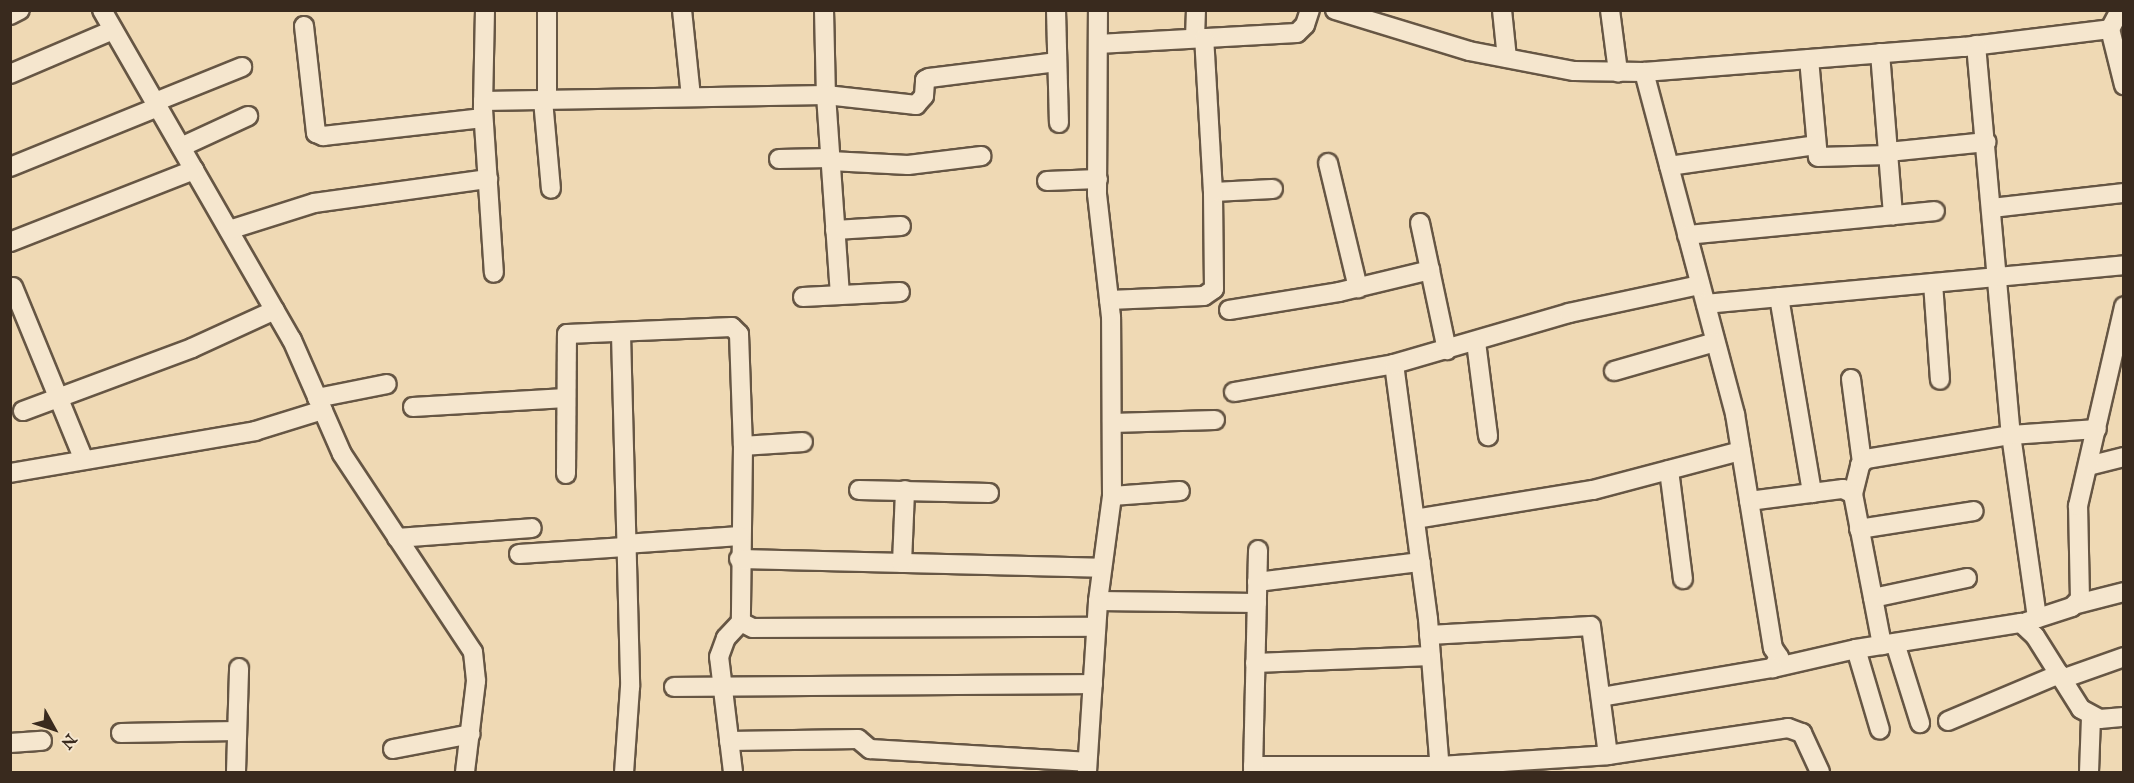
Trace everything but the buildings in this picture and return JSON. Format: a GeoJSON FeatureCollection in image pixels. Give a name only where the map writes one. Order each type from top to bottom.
{"type":"FeatureCollection","features":[{"type":"Feature","properties":{"kind":"street"},"geometry":{"type":"LineString","coordinates":[[10,15],[20,10]]}},
{"type":"Feature","properties":{"kind":"street"},"geometry":{"type":"LineString","coordinates":[[102,10],[275,310],[342,454],[473,652],[476,681],[465,772]]}},
{"type":"Feature","properties":{"kind":"street"},"geometry":{"type":"LineString","coordinates":[[485,10],[483,109],[494,273]]}},
{"type":"Feature","properties":{"kind":"street"},"geometry":{"type":"LineString","coordinates":[[547,10],[545,100],[551,189]]}},
{"type":"Feature","properties":{"kind":"street"},"geometry":{"type":"LineString","coordinates":[[682,10],[691,97]]}},
{"type":"Feature","properties":{"kind":"street"},"geometry":{"type":"LineString","coordinates":[[824,10],[826,95],[840,295]]}},
{"type":"Feature","properties":{"kind":"street"},"geometry":{"type":"LineString","coordinates":[[1056,10],[1059,123]]}},
{"type":"Feature","properties":{"kind":"street"},"geometry":{"type":"LineString","coordinates":[[729,741],[858,739],[870,749],[1086,767],[1098,601],[1112,496],[1109,300],[1098,179],[1098,10]]}},
{"type":"Feature","properties":{"kind":"street"},"geometry":{"type":"LineString","coordinates":[[1109,300],[1210,293],[1215,282],[1213,192],[1196,10]]}},
{"type":"Feature","properties":{"kind":"street"},"geometry":{"type":"LineString","coordinates":[[1098,44],[1297,33],[1305,25],[1310,10]]}},
{"type":"Feature","properties":{"kind":"street"},"geometry":{"type":"LineString","coordinates":[[1335,10],[1354,13],[1468,51],[1574,71],[1644,72],[1976,45],[2110,29]]}},
{"type":"Feature","properties":{"kind":"street"},"geometry":{"type":"LineString","coordinates":[[1502,10],[1507,58]]}},
{"type":"Feature","properties":{"kind":"street"},"geometry":{"type":"LineString","coordinates":[[1610,10],[1618,72]]}},
{"type":"Feature","properties":{"kind":"street"},"geometry":{"type":"LineString","coordinates":[[2120,10],[2110,29],[2124,85]]}},
{"type":"Feature","properties":{"kind":"street"},"geometry":{"type":"LineString","coordinates":[[304,26],[316,134],[545,100],[826,95],[916,105],[924,96],[925,80],[930,78],[1057,62]]}},
{"type":"Feature","properties":{"kind":"street"},"geometry":{"type":"LineString","coordinates":[[10,74],[113,30]]}},
{"type":"Feature","properties":{"kind":"street"},"geometry":{"type":"LineString","coordinates":[[1976,45],[2000,277],[2029,620],[2035,636],[2081,709],[2091,717],[2124,717]]}},
{"type":"Feature","properties":{"kind":"street"},"geometry":{"type":"LineString","coordinates":[[1880,53],[1893,215]]}},
{"type":"Feature","properties":{"kind":"street"},"geometry":{"type":"LineString","coordinates":[[1809,59],[1816,153],[1823,159],[1986,142]]}},
{"type":"Feature","properties":{"kind":"street"},"geometry":{"type":"LineString","coordinates":[[10,167],[242,67]]}},
{"type":"Feature","properties":{"kind":"street"},"geometry":{"type":"LineString","coordinates":[[1644,72],[1706,304],[1741,451],[1773,648],[1779,657],[1773,668]]}},
{"type":"Feature","properties":{"kind":"street"},"geometry":{"type":"LineString","coordinates":[[181,147],[248,116]]}},
{"type":"Feature","properties":{"kind":"street"},"geometry":{"type":"LineString","coordinates":[[1669,166],[1816,145]]}},
{"type":"Feature","properties":{"kind":"street"},"geometry":{"type":"LineString","coordinates":[[779,159],[830,159],[908,165],[981,156]]}},
{"type":"Feature","properties":{"kind":"street"},"geometry":{"type":"LineString","coordinates":[[1328,162],[1358,288]]}},
{"type":"Feature","properties":{"kind":"street"},"geometry":{"type":"LineString","coordinates":[[10,242],[194,170]]}},
{"type":"Feature","properties":{"kind":"street"},"geometry":{"type":"LineString","coordinates":[[229,230],[314,203],[488,179]]}},
{"type":"Feature","properties":{"kind":"street"},"geometry":{"type":"LineString","coordinates":[[1047,181],[1098,179]]}},
{"type":"Feature","properties":{"kind":"street"},"geometry":{"type":"LineString","coordinates":[[1213,192],[1273,189]]}},
{"type":"Feature","properties":{"kind":"street"},"geometry":{"type":"LineString","coordinates":[[1992,208],[2124,193]]}},
{"type":"Feature","properties":{"kind":"street"},"geometry":{"type":"LineString","coordinates":[[1687,235],[1935,211]]}},
{"type":"Feature","properties":{"kind":"street"},"geometry":{"type":"LineString","coordinates":[[1420,224],[1447,350]]}},
{"type":"Feature","properties":{"kind":"street"},"geometry":{"type":"LineString","coordinates":[[835,230],[901,226]]}},
{"type":"Feature","properties":{"kind":"street"},"geometry":{"type":"LineString","coordinates":[[1706,304],[2124,265]]}},
{"type":"Feature","properties":{"kind":"street"},"geometry":{"type":"LineString","coordinates":[[1229,310],[1358,288],[1430,270]]}},
{"type":"Feature","properties":{"kind":"street"},"geometry":{"type":"LineString","coordinates":[[1934,283],[1940,380]]}},
{"type":"Feature","properties":{"kind":"street"},"geometry":{"type":"LineString","coordinates":[[1234,392],[1394,364],[1569,314],[1700,285]]}},
{"type":"Feature","properties":{"kind":"street"},"geometry":{"type":"LineString","coordinates":[[14,287],[84,460]]}},
{"type":"Feature","properties":{"kind":"street"},"geometry":{"type":"LineString","coordinates":[[803,297],[900,292]]}},
{"type":"Feature","properties":{"kind":"street"},"geometry":{"type":"LineString","coordinates":[[1779,297],[1812,493]]}},
{"type":"Feature","properties":{"kind":"street"},"geometry":{"type":"LineString","coordinates":[[23,411],[192,348],[275,310]]}},
{"type":"Feature","properties":{"kind":"street"},"geometry":{"type":"LineString","coordinates":[[2077,604],[2078,506],[2123,310]]}},
{"type":"Feature","properties":{"kind":"street"},"geometry":{"type":"LineString","coordinates":[[566,474],[565,336],[737,329],[743,446],[740,536],[741,622],[722,647],[722,686],[733,772]]}},
{"type":"Feature","properties":{"kind":"street"},"geometry":{"type":"LineString","coordinates":[[621,334],[630,687],[624,772]]}},
{"type":"Feature","properties":{"kind":"street"},"geometry":{"type":"LineString","coordinates":[[1476,342],[1488,436]]}},
{"type":"Feature","properties":{"kind":"street"},"geometry":{"type":"LineString","coordinates":[[1614,371],[1715,342]]}},
{"type":"Feature","properties":{"kind":"street"},"geometry":{"type":"LineString","coordinates":[[1394,364],[1421,562],[1440,769]]}},
{"type":"Feature","properties":{"kind":"street"},"geometry":{"type":"LineString","coordinates":[[1851,380],[1862,462],[1853,494],[1859,529],[1873,598],[1920,723]]}},
{"type":"Feature","properties":{"kind":"street"},"geometry":{"type":"LineString","coordinates":[[10,473],[255,430],[320,404],[387,384]]}},
{"type":"Feature","properties":{"kind":"street"},"geometry":{"type":"LineString","coordinates":[[2105,393],[2124,388]]}},
{"type":"Feature","properties":{"kind":"street"},"geometry":{"type":"LineString","coordinates":[[413,407],[566,398]]}},
{"type":"Feature","properties":{"kind":"street"},"geometry":{"type":"LineString","coordinates":[[1112,423],[1215,420]]}},
{"type":"Feature","properties":{"kind":"street"},"geometry":{"type":"LineString","coordinates":[[1862,462],[2012,435],[2097,429]]}},
{"type":"Feature","properties":{"kind":"street"},"geometry":{"type":"LineString","coordinates":[[743,446],[803,442]]}},
{"type":"Feature","properties":{"kind":"street"},"geometry":{"type":"LineString","coordinates":[[1415,519],[1577,493],[1741,451]]}},
{"type":"Feature","properties":{"kind":"street"},"geometry":{"type":"LineString","coordinates":[[2088,466],[2124,457]]}},
{"type":"Feature","properties":{"kind":"street"},"geometry":{"type":"LineString","coordinates":[[1669,470],[1683,579]]}},
{"type":"Feature","properties":{"kind":"street"},"geometry":{"type":"LineString","coordinates":[[1749,501],[1843,489],[1853,494]]}},
{"type":"Feature","properties":{"kind":"street"},"geometry":{"type":"LineString","coordinates":[[859,490],[989,493]]}},
{"type":"Feature","properties":{"kind":"street"},"geometry":{"type":"LineString","coordinates":[[902,563],[904,490]]}},
{"type":"Feature","properties":{"kind":"street"},"geometry":{"type":"LineString","coordinates":[[1112,496],[1180,491]]}},
{"type":"Feature","properties":{"kind":"street"},"geometry":{"type":"LineString","coordinates":[[1859,529],[1974,511]]}},
{"type":"Feature","properties":{"kind":"street"},"geometry":{"type":"LineString","coordinates":[[397,538],[531,528]]}},
{"type":"Feature","properties":{"kind":"street"},"geometry":{"type":"LineString","coordinates":[[519,554],[740,536]]}},
{"type":"Feature","properties":{"kind":"street"},"geometry":{"type":"LineString","coordinates":[[1258,550],[1253,769],[1440,769],[1608,755],[1794,728],[1802,733],[1820,772]]}},
{"type":"Feature","properties":{"kind":"street"},"geometry":{"type":"LineString","coordinates":[[740,559],[1102,568]]}},
{"type":"Feature","properties":{"kind":"street"},"geometry":{"type":"LineString","coordinates":[[1257,582],[1421,562]]}},
{"type":"Feature","properties":{"kind":"street"},"geometry":{"type":"LineString","coordinates":[[1873,598],[1966,578]]}},
{"type":"Feature","properties":{"kind":"street"},"geometry":{"type":"LineString","coordinates":[[1601,697],[1773,668],[1856,649],[2029,620],[2124,592]]}},
{"type":"Feature","properties":{"kind":"street"},"geometry":{"type":"LineString","coordinates":[[1098,601],[1257,603]]}},
{"type":"Feature","properties":{"kind":"street"},"geometry":{"type":"LineString","coordinates":[[741,622],[753,628],[1096,627]]}},
{"type":"Feature","properties":{"kind":"street"},"geometry":{"type":"LineString","coordinates":[[1429,635],[1586,624],[1594,633],[1608,755]]}},
{"type":"Feature","properties":{"kind":"street"},"geometry":{"type":"LineString","coordinates":[[1856,649],[1880,730]]}},
{"type":"Feature","properties":{"kind":"street"},"geometry":{"type":"LineString","coordinates":[[1256,663],[1431,656]]}},
{"type":"Feature","properties":{"kind":"street"},"geometry":{"type":"LineString","coordinates":[[1948,721],[2060,676],[2124,657]]}},
{"type":"Feature","properties":{"kind":"street"},"geometry":{"type":"LineString","coordinates":[[236,772],[239,668]]}},
{"type":"Feature","properties":{"kind":"street"},"geometry":{"type":"LineString","coordinates":[[674,687],[1093,684]]}},
{"type":"Feature","properties":{"kind":"street"},"geometry":{"type":"LineString","coordinates":[[2089,772],[2091,717]]}},
{"type":"Feature","properties":{"kind":"street"},"geometry":{"type":"LineString","coordinates":[[122,734],[237,731]]}},
{"type":"Feature","properties":{"kind":"street"},"geometry":{"type":"LineString","coordinates":[[393,749],[471,734]]}},
{"type":"Feature","properties":{"kind":"street"},"geometry":{"type":"LineString","coordinates":[[10,743],[42,741]]}}]}
